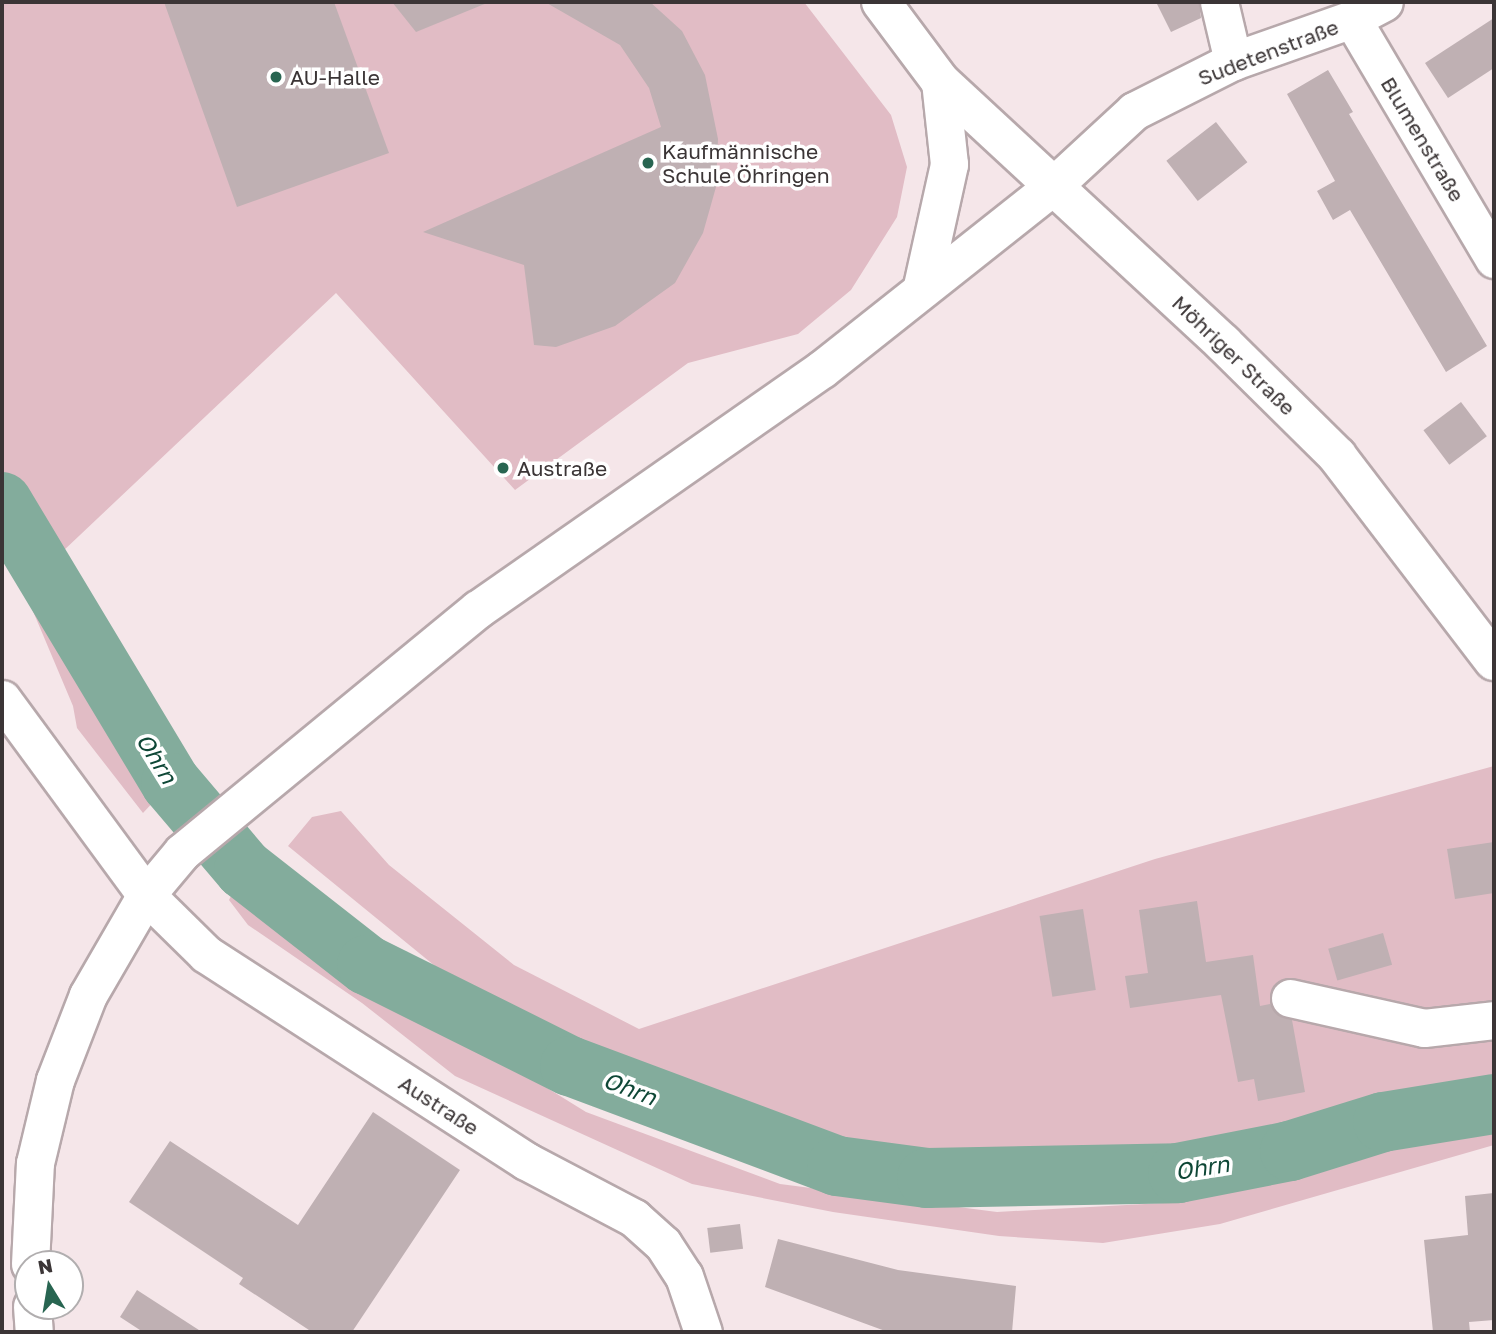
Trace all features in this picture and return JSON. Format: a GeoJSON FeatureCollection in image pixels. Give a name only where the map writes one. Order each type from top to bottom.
{"type":"FeatureCollection","features":[{"type":"Feature","properties":{"kind":"street","name":"Möhriger Straße"},"geometry":{"type":"LineString","coordinates":[[881,2],[940,81],[1055,184],[1336,456],[1494,661]]}},
{"type":"Feature","properties":{"kind":"street"},"geometry":{"type":"LineString","coordinates":[[1219,2],[1233,61]]}},
{"type":"Feature","properties":{"kind":"street","name":"Sudetenstraße"},"geometry":{"type":"LineString","coordinates":[[1055,184],[1134,111],[1233,61],[1353,19],[1384,2]]}},
{"type":"Feature","properties":{"kind":"street","name":"Blumenstraße"},"geometry":{"type":"LineString","coordinates":[[1353,19],[1494,259]]}},
{"type":"Feature","properties":{"kind":"street"},"geometry":{"type":"LineString","coordinates":[[922,286],[948,164],[940,81]]}},
{"type":"Feature","properties":{"kind":"street"},"geometry":{"type":"LineString","coordinates":[[31,1250],[35,1163],[55,1080],[88,995],[146,895],[182,852],[478,609],[822,369],[922,286],[1055,184]]}},
{"type":"Feature","properties":{"kind":"street","name":"Austraße"},"geometry":{"type":"LineString","coordinates":[[2,699],[146,895],[206,954],[526,1161],[634,1218],[663,1244],[684,1276],[703,1332]]}},
{"type":"Feature","properties":{"kind":"street"},"geometry":{"type":"LineString","coordinates":[[1290,998],[1424,1028],[1494,1020]]}},
{"type":"Feature","properties":{"kind":"shaded area"},"geometry":{"type":"Polygon","coordinates":[[[2,2],[804,2],[891,115],[907,167],[897,217],[851,290],[798,334],[688,363],[515,490],[336,293],[43,570],[171,783],[143,813],[77,728],[73,706],[27,597],[2,556],[2,2]]]}},
{"type":"Feature","properties":{"kind":"shaded area"},"geometry":{"type":"Polygon","coordinates":[[[1494,766],[1494,1092],[1275,1141],[1137,1165],[922,1152],[792,1130],[585,1047],[446,975],[288,846],[312,817],[341,811],[389,865],[514,965],[639,1029],[1155,859],[1494,766]]]}},
{"type":"Feature","properties":{"kind":"shaded area"},"geometry":{"type":"Polygon","coordinates":[[[242,874],[355,969],[586,1112],[780,1184],[997,1212],[1182,1202],[1479,1127],[1494,1125],[1494,1145],[1220,1224],[1103,1243],[999,1236],[833,1212],[692,1184],[455,1076],[362,1003],[248,925],[229,900],[242,874]]]}},
{"type":"Feature","properties":{"kind":"building","name":"AU-Halle"},"geometry":{"type":"Polygon","coordinates":[[[164,2],[334,2],[389,153],[237,207],[164,2]]]}},
{"type":"Feature","properties":{"kind":"building"},"geometry":{"type":"Polygon","coordinates":[[[392,2],[487,2],[487,3],[416,32],[392,2]]]}},
{"type":"Feature","properties":{"kind":"building","name":"Kaufmännische Schule Öhringen"},"geometry":{"type":"Polygon","coordinates":[[[545,2],[650,2],[682,31],[705,75],[718,139],[716,187],[703,233],[675,283],[615,326],[556,347],[534,345],[524,265],[423,232],[661,127],[649,88],[620,45],[545,2]]]}},
{"type":"Feature","properties":{"kind":"building"},"geometry":{"type":"Polygon","coordinates":[[[1156,2],[1199,2],[1201,18],[1171,32],[1156,2]]]}},
{"type":"Feature","properties":{"kind":"building"},"geometry":{"type":"Polygon","coordinates":[[[1494,18],[1494,68],[1448,98],[1425,63],[1494,18]]]}},
{"type":"Feature","properties":{"kind":"building"},"geometry":{"type":"Polygon","coordinates":[[[1328,70],[1353,112],[1349,114],[1487,346],[1446,372],[1350,210],[1333,220],[1317,191],[1335,181],[1287,94],[1328,70]]]}},
{"type":"Feature","properties":{"kind":"building"},"geometry":{"type":"Polygon","coordinates":[[[1216,122],[1247,162],[1198,201],[1166,161],[1216,122]]]}},
{"type":"Feature","properties":{"kind":"building"},"geometry":{"type":"Polygon","coordinates":[[[1461,402],[1487,436],[1449,465],[1423,430],[1461,402]]]}},
{"type":"Feature","properties":{"kind":"building"},"geometry":{"type":"Polygon","coordinates":[[[1494,842],[1494,893],[1455,899],[1447,849],[1494,842]]]}},
{"type":"Feature","properties":{"kind":"building"},"geometry":{"type":"Polygon","coordinates":[[[1197,901],[1206,962],[1253,955],[1260,1006],[1270,1004],[1292,1020],[1305,1092],[1258,1101],[1254,1079],[1238,1082],[1221,995],[1130,1008],[1125,976],[1148,973],[1139,910],[1197,901]]]}},
{"type":"Feature","properties":{"kind":"building"},"geometry":{"type":"Polygon","coordinates":[[[1083,909],[1096,990],[1052,997],[1040,916],[1083,909]]]}},
{"type":"Feature","properties":{"kind":"building"},"geometry":{"type":"Polygon","coordinates":[[[1383,933],[1392,965],[1337,980],[1328,949],[1383,933]]]}},
{"type":"Feature","properties":{"kind":"building"},"geometry":{"type":"Polygon","coordinates":[[[373,1112],[460,1170],[352,1332],[312,1332],[239,1284],[243,1278],[129,1202],[170,1141],[298,1225],[373,1112]]]}},
{"type":"Feature","properties":{"kind":"building"},"geometry":{"type":"Polygon","coordinates":[[[1494,1193],[1494,1320],[1469,1322],[1470,1332],[1433,1332],[1424,1240],[1468,1235],[1465,1196],[1494,1193]]]}},
{"type":"Feature","properties":{"kind":"building"},"geometry":{"type":"Polygon","coordinates":[[[740,1224],[743,1249],[710,1253],[707,1228],[740,1224]]]}},
{"type":"Feature","properties":{"kind":"building"},"geometry":{"type":"Polygon","coordinates":[[[778,1239],[898,1270],[1016,1286],[1012,1332],[888,1332],[765,1287],[778,1239]]]}},
{"type":"Feature","properties":{"kind":"building"},"geometry":{"type":"Polygon","coordinates":[[[137,1290],[202,1332],[143,1332],[120,1317],[137,1290]]]}},
{"type":"Feature","properties":{"kind":"waterway","name":"Ohrn"},"geometry":{"type":"LineString","coordinates":[[2,502],[171,783],[244,869],[367,965],[570,1066],[837,1166],[927,1178],[1178,1173],[1290,1151],[1383,1122],[1494,1104]]}},
{"type":"Feature","properties":{"kind":"place","name":"AU-Halle"},"geometry":{"type":"Point","coordinates":[276,77]}},
{"type":"Feature","properties":{"kind":"place","name":"Kaufmännische Schule Öhringen"},"geometry":{"type":"Point","coordinates":[648,163]}},
{"type":"Feature","properties":{"kind":"place","name":"Austraße"},"geometry":{"type":"Point","coordinates":[503,468]}}]}
